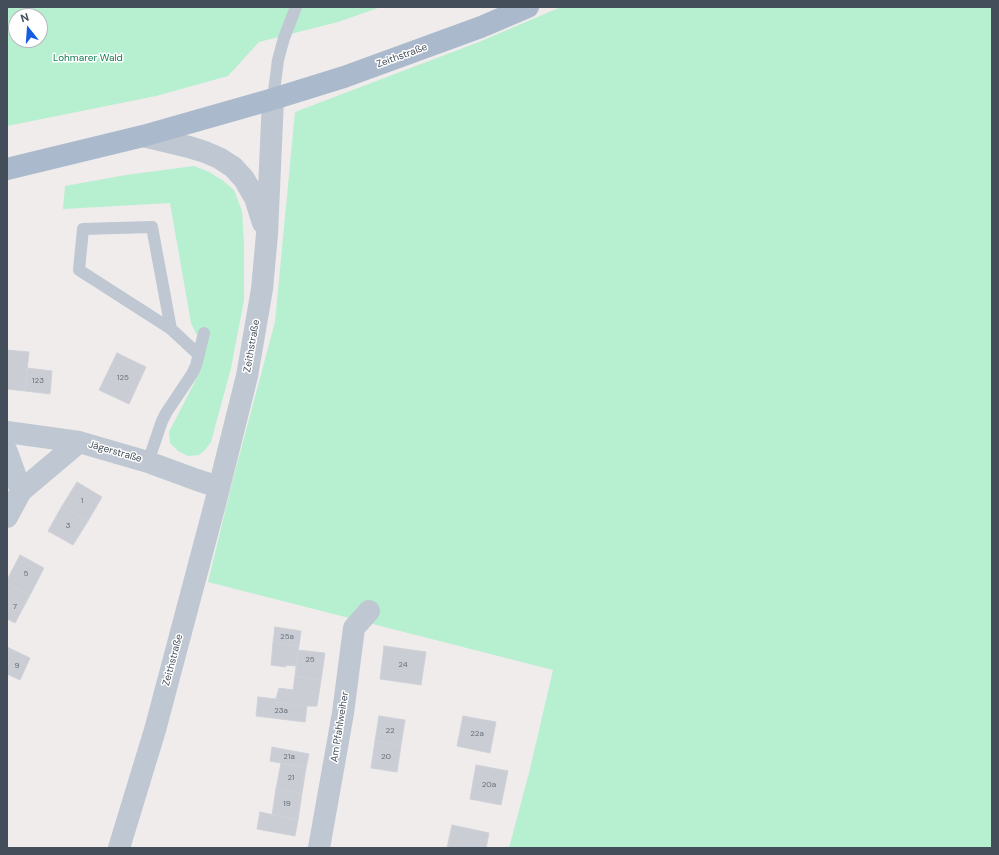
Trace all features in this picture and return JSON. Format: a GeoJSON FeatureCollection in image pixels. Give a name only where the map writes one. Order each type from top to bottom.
{"type":"FeatureCollection","features":[{"type":"Feature","properties":{"kind":"main road","name":"Zeithstraße"},"geometry":{"type":"LineString","coordinates":[[273,99],[351,75],[482,26],[528,7]]}},
{"type":"Feature","properties":{"kind":"main road"},"geometry":{"type":"LineString","coordinates":[[7,170],[143,136],[273,99]]}},
{"type":"Feature","properties":{"kind":"street","name":"Zeithstraße"},"geometry":{"type":"LineString","coordinates":[[119,848],[155,730],[215,504],[247,376],[262,289],[267,234],[273,99]]}},
{"type":"Feature","properties":{"kind":"street"},"geometry":{"type":"LineString","coordinates":[[143,136],[205,152],[219,158],[233,168],[244,179],[255,198],[267,234]]}},
{"type":"Feature","properties":{"kind":"street","name":"Jägerstraße"},"geometry":{"type":"LineString","coordinates":[[7,432],[79,442],[148,462],[219,487]]}},
{"type":"Feature","properties":{"kind":"street"},"geometry":{"type":"LineString","coordinates":[[7,517],[21,491],[79,442]]}},
{"type":"Feature","properties":{"kind":"street"},"geometry":{"type":"LineString","coordinates":[[7,452],[21,491]]}},
{"type":"Feature","properties":{"kind":"street","name":"Am Pfahlweiher"},"geometry":{"type":"LineString","coordinates":[[319,848],[343,713],[354,628],[369,612]]}},
{"type":"Feature","properties":{"kind":"lane"},"geometry":{"type":"LineString","coordinates":[[273,99],[278,60],[284,38],[296,7]]}},
{"type":"Feature","properties":{"kind":"lane"},"geometry":{"type":"LineString","coordinates":[[171,329],[152,227],[83,230],[79,270],[171,329],[199,355]]}},
{"type":"Feature","properties":{"kind":"lane"},"geometry":{"type":"LineString","coordinates":[[148,462],[164,417],[196,366],[204,333]]}},
{"type":"Feature","properties":{"kind":"green space","name":"Lohmarer Wald"},"geometry":{"type":"Polygon","coordinates":[[[7,7],[381,7],[338,22],[259,42],[228,76],[156,96],[7,126],[7,7]]]}},
{"type":"Feature","properties":{"kind":"green space"},"geometry":{"type":"Polygon","coordinates":[[[561,7],[992,7],[992,848],[509,848],[530,769],[553,670],[208,582],[233,479],[275,322],[295,112],[479,42],[561,7]]]}},
{"type":"Feature","properties":{"kind":"green space"},"geometry":{"type":"Polygon","coordinates":[[[194,166],[209,172],[234,190],[242,211],[244,242],[244,300],[231,368],[211,442],[199,455],[188,456],[178,451],[170,443],[169,432],[202,368],[204,350],[191,323],[170,203],[63,209],[65,186],[126,175],[194,166]]]}},
{"type":"Feature","properties":{"kind":"building"},"geometry":{"type":"Polygon","coordinates":[[[7,350],[29,352],[25,391],[7,389],[7,350]]]}},
{"type":"Feature","properties":{"kind":"building"},"geometry":{"type":"Polygon","coordinates":[[[117,353],[146,367],[129,404],[99,390],[117,353]]]}},
{"type":"Feature","properties":{"kind":"building"},"geometry":{"type":"Polygon","coordinates":[[[27,368],[52,371],[50,394],[25,391],[27,368]]]}},
{"type":"Feature","properties":{"kind":"building"},"geometry":{"type":"Polygon","coordinates":[[[77,482],[102,497],[88,521],[62,506],[77,482]]]}},
{"type":"Feature","properties":{"kind":"building"},"geometry":{"type":"Polygon","coordinates":[[[62,506],[88,521],[73,545],[48,531],[62,506]]]}},
{"type":"Feature","properties":{"kind":"building"},"geometry":{"type":"Polygon","coordinates":[[[20,555],[44,568],[30,595],[7,584],[7,580],[20,555]]]}},
{"type":"Feature","properties":{"kind":"building"},"geometry":{"type":"Polygon","coordinates":[[[7,584],[30,595],[15,623],[7,619],[7,584]]]}},
{"type":"Feature","properties":{"kind":"building"},"geometry":{"type":"Polygon","coordinates":[[[275,627],[301,631],[299,646],[273,643],[275,627]]]}},
{"type":"Feature","properties":{"kind":"building"},"geometry":{"type":"Polygon","coordinates":[[[273,643],[299,646],[296,666],[286,665],[286,667],[271,665],[273,643]]]}},
{"type":"Feature","properties":{"kind":"building"},"geometry":{"type":"Polygon","coordinates":[[[384,646],[426,652],[421,685],[380,679],[384,646]]]}},
{"type":"Feature","properties":{"kind":"building"},"geometry":{"type":"Polygon","coordinates":[[[7,647],[30,658],[20,680],[7,674],[7,647]]]}},
{"type":"Feature","properties":{"kind":"building"},"geometry":{"type":"Polygon","coordinates":[[[298,650],[325,653],[321,680],[295,676],[298,650]]]}},
{"type":"Feature","properties":{"kind":"building"},"geometry":{"type":"Polygon","coordinates":[[[295,676],[321,680],[317,706],[275,702],[279,688],[293,690],[295,676]]]}},
{"type":"Feature","properties":{"kind":"building"},"geometry":{"type":"Polygon","coordinates":[[[258,697],[276,699],[275,702],[307,706],[305,722],[256,716],[258,697]]]}},
{"type":"Feature","properties":{"kind":"building"},"geometry":{"type":"Polygon","coordinates":[[[379,716],[405,720],[401,745],[375,741],[379,716]]]}},
{"type":"Feature","properties":{"kind":"building"},"geometry":{"type":"Polygon","coordinates":[[[463,716],[496,722],[490,753],[457,746],[463,716]]]}},
{"type":"Feature","properties":{"kind":"building"},"geometry":{"type":"Polygon","coordinates":[[[375,741],[401,745],[397,772],[371,768],[375,741]]]}},
{"type":"Feature","properties":{"kind":"building"},"geometry":{"type":"Polygon","coordinates":[[[272,747],[309,754],[306,768],[270,761],[272,747]]]}},
{"type":"Feature","properties":{"kind":"building"},"geometry":{"type":"Polygon","coordinates":[[[281,763],[306,768],[302,793],[276,789],[281,763]]]}},
{"type":"Feature","properties":{"kind":"building"},"geometry":{"type":"Polygon","coordinates":[[[476,765],[508,771],[501,805],[470,799],[476,765]]]}},
{"type":"Feature","properties":{"kind":"building"},"geometry":{"type":"Polygon","coordinates":[[[276,789],[302,793],[298,820],[272,815],[276,789]]]}},
{"type":"Feature","properties":{"kind":"building"},"geometry":{"type":"Polygon","coordinates":[[[260,812],[298,820],[295,836],[257,829],[260,812]]]}},
{"type":"Feature","properties":{"kind":"building"},"geometry":{"type":"Polygon","coordinates":[[[452,825],[489,833],[486,848],[447,848],[452,825]]]}}]}
